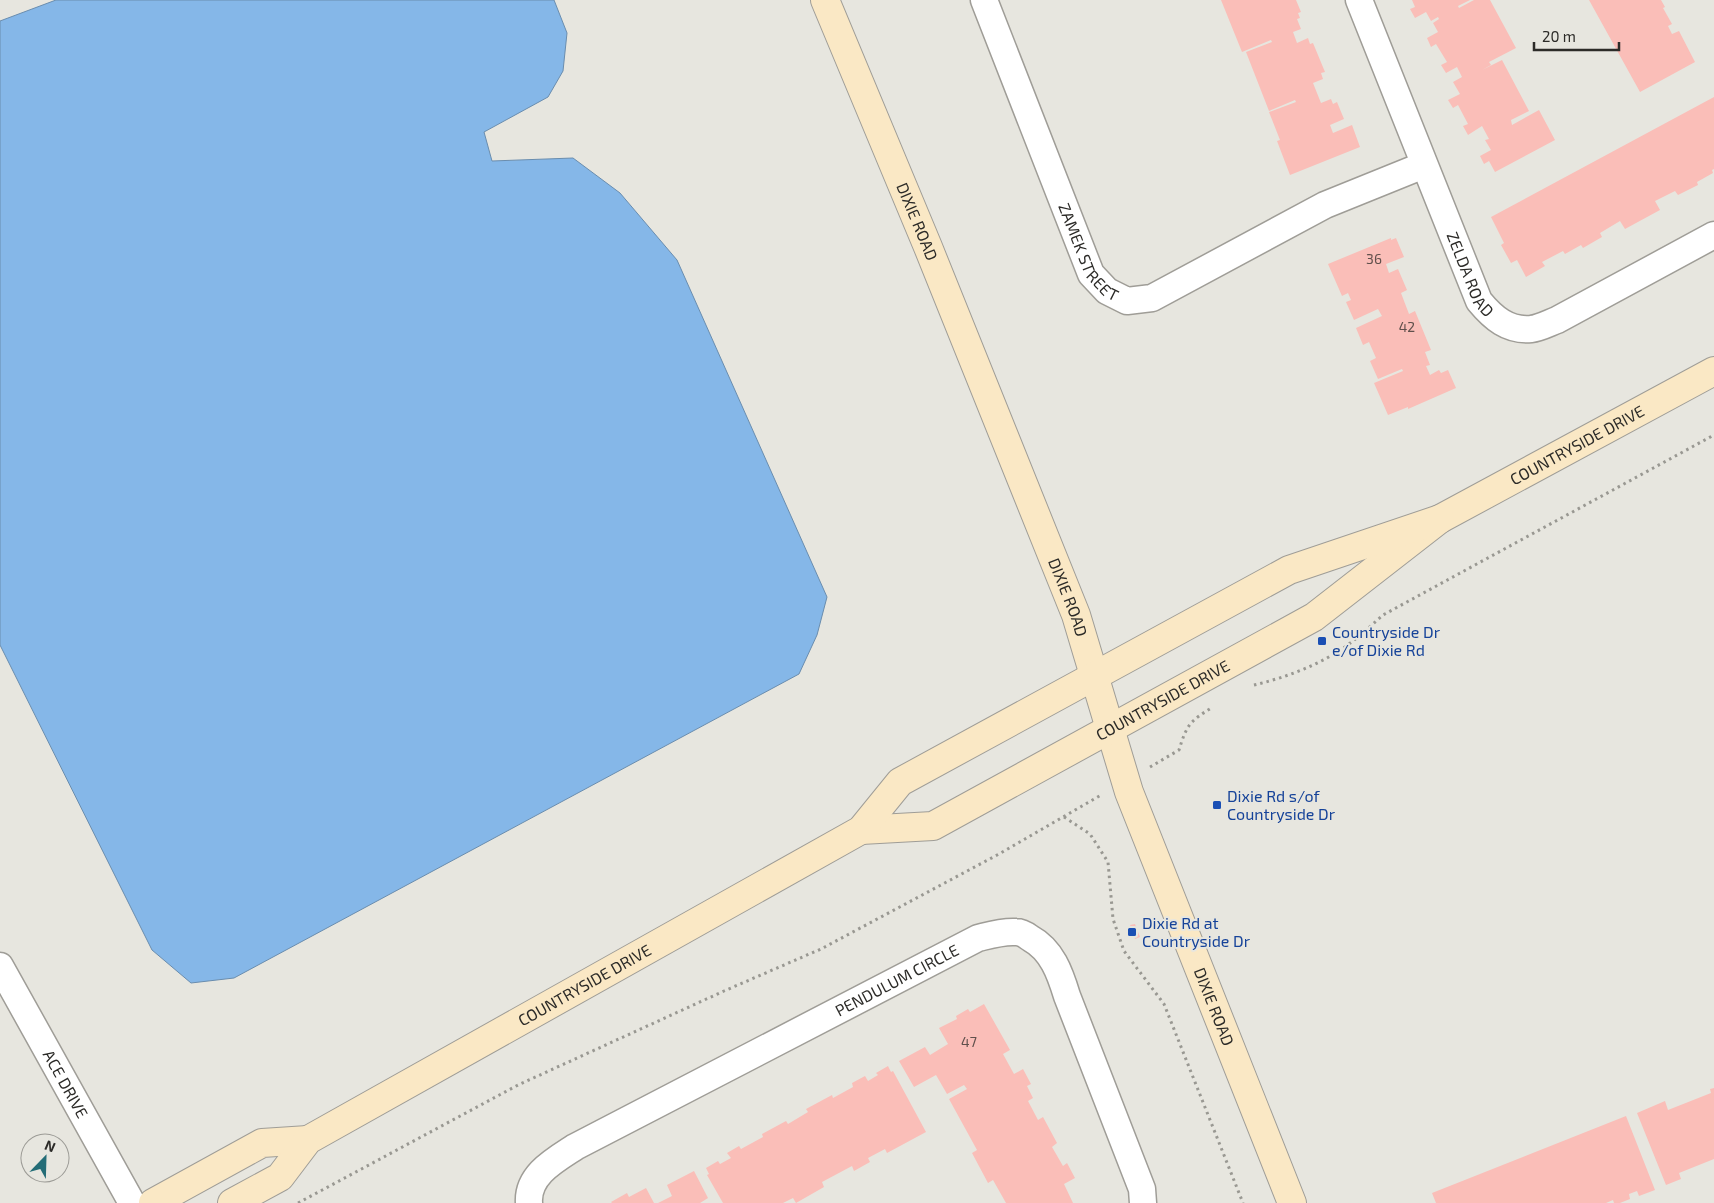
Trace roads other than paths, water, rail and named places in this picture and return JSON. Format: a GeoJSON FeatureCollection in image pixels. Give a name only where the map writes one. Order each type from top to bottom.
{"type":"FeatureCollection","features":[{"type":"Feature","properties":{"kind":"main road","name":"DIXIE ROAD"},"geometry":{"type":"LineString","coordinates":[[825,0],[1066,588],[1076,615],[1132,801],[1292,1203]]}},
{"type":"Feature","properties":{"kind":"main road","name":"COUNTRYSIDE DRIVE"},"geometry":{"type":"LineString","coordinates":[[861,830],[933,826],[1314,617],[1440,519],[1714,370]]}},
{"type":"Feature","properties":{"kind":"main road","name":"COUNTRYSIDE DRIVE"},"geometry":{"type":"LineString","coordinates":[[232,1203],[280,1177],[308,1140],[861,830],[900,782],[1289,570],[1440,519]]}},
{"type":"Feature","properties":{"kind":"main road","name":"COUNTRYSIDE DRIVE"},"geometry":{"type":"LineString","coordinates":[[153,1203],[262,1143],[308,1140]]}},
{"type":"Feature","properties":{"kind":"street","name":"ZAMEK STREET"},"geometry":{"type":"LineString","coordinates":[[984,0],[1091,274],[1107,291],[1128,301],[1152,298],[1325,205],[1424,165]]}},
{"type":"Feature","properties":{"kind":"street","name":"ZELDA ROAD"},"geometry":{"type":"LineString","coordinates":[[1358,0],[1479,301],[1492,317],[1510,328],[1532,329],[1557,320],[1714,235]]}},
{"type":"Feature","properties":{"kind":"street","name":"PENDULUM CIRCLE"},"geometry":{"type":"LineString","coordinates":[[529,1203],[534,1182],[543,1169],[575,1147],[978,938],[999,933],[1018,932],[1036,941],[1050,956],[1060,973],[1070,1005],[1142,1189],[1143,1203]]}},
{"type":"Feature","properties":{"kind":"street","name":"ACE DRIVE"},"geometry":{"type":"LineString","coordinates":[[0,966],[132,1203]]}},
{"type":"Feature","properties":{"kind":"water"},"geometry":{"type":"Polygon","coordinates":[[[56,0],[554,0],[567,33],[563,71],[548,97],[484,132],[492,161],[573,158],[620,193],[677,260],[827,597],[817,635],[799,674],[234,978],[191,983],[152,950],[0,645],[0,21],[56,0]]]}},
{"type":"Feature","properties":{"kind":"place","name":"Countryside Dr e/of Dixie Rd"},"geometry":{"type":"Point","coordinates":[1322,641]}},
{"type":"Feature","properties":{"kind":"place","name":"Dixie Rd s/of Countryside Dr"},"geometry":{"type":"Point","coordinates":[1217,805]}},
{"type":"Feature","properties":{"kind":"place","name":"Dixie Rd at Countryside Dr"},"geometry":{"type":"Point","coordinates":[1132,932]}}]}
